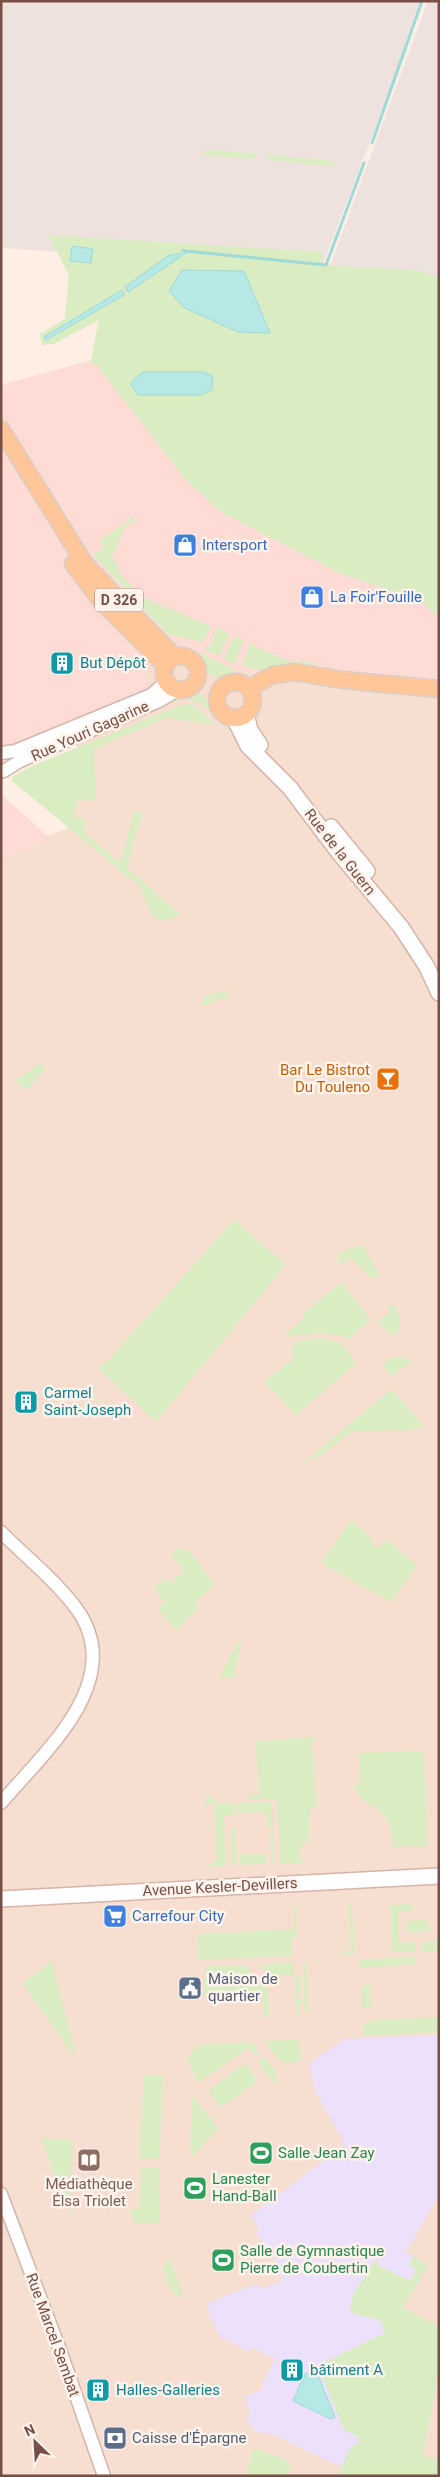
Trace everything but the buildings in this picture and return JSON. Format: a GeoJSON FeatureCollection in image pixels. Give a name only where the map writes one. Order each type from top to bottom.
{"type":"FeatureCollection","features":[{"type":"Feature","properties":{"kind":"main road","name":"D 326"},"geometry":{"type":"LineString","coordinates":[[1,430],[86,564],[170,661]]}},
{"type":"Feature","properties":{"kind":"main road","name":"D 326"},"geometry":{"type":"LineString","coordinates":[[1,444],[68,557],[87,583],[102,602],[170,661]]}},
{"type":"Feature","properties":{"kind":"main road"},"geometry":{"type":"LineString","coordinates":[[189,658],[196,665],[196,679],[183,690],[172,686],[163,671],[170,661],[189,658]]}},
{"type":"Feature","properties":{"kind":"main road"},"geometry":{"type":"LineString","coordinates":[[220,692],[220,708],[223,713],[246,705],[273,675],[295,672],[343,680],[439,689]]}},
{"type":"Feature","properties":{"kind":"main road"},"geometry":{"type":"LineString","coordinates":[[196,679],[220,692]]}},
{"type":"Feature","properties":{"kind":"main road"},"geometry":{"type":"LineString","coordinates":[[220,692],[233,682],[244,684],[246,705]]}},
{"type":"Feature","properties":{"kind":"main road","name":"Rue de la Guern"},"geometry":{"type":"LineString","coordinates":[[246,705],[250,730],[256,741],[284,768],[351,851],[439,966]]}},
{"type":"Feature","properties":{"kind":"main road","name":"Rue de la Guern"},"geometry":{"type":"LineString","coordinates":[[246,705],[241,736],[248,746],[290,788],[340,854],[401,927],[427,968],[439,992]]}},
{"type":"Feature","properties":{"kind":"main road","name":"Avenue Kesler-Devillers"},"geometry":{"type":"LineString","coordinates":[[1,1890],[439,1868]]}},
{"type":"Feature","properties":{"kind":"main road","name":"Avenue Kesler-Devillers"},"geometry":{"type":"LineString","coordinates":[[1,1899],[439,1876]]}},
{"type":"Feature","properties":{"kind":"street","name":"Rue Youri Gagarine"},"geometry":{"type":"LineString","coordinates":[[1,754],[15,751],[172,686]]}},
{"type":"Feature","properties":{"kind":"street","name":"Rue Youri Gagarine"},"geometry":{"type":"LineString","coordinates":[[2,773],[20,761],[159,701],[172,686]]}},
{"type":"Feature","properties":{"kind":"street"},"geometry":{"type":"LineString","coordinates":[[1,754],[5,760],[2,773]]}},
{"type":"Feature","properties":{"kind":"street"},"geometry":{"type":"LineString","coordinates":[[1,1532],[76,1608],[87,1629],[93,1658],[86,1691],[72,1720],[1,1803]]}},
{"type":"Feature","properties":{"kind":"street","name":"Rue Marcel Sembat"},"geometry":{"type":"LineString","coordinates":[[1,2194],[60,2350],[104,2476]]}},
{"type":"Feature","properties":{"kind":"shaded area"},"geometry":{"type":"Polygon","coordinates":[[[1,1],[424,1],[321,269],[1,248],[1,1]]]}},
{"type":"Feature","properties":{"kind":"shaded area"},"geometry":{"type":"Polygon","coordinates":[[[428,1],[439,1],[439,277],[329,269],[428,1]]]}},
{"type":"Feature","properties":{"kind":"shaded area"},"geometry":{"type":"Polygon","coordinates":[[[96,359],[425,595],[439,612],[439,691],[281,679],[229,669],[176,639],[135,669],[157,693],[79,725],[1,781],[1,385],[96,359]]]}},
{"type":"Feature","properties":{"kind":"shaded area"},"geometry":{"type":"Polygon","coordinates":[[[176,639],[229,669],[281,679],[439,691],[439,2476],[1,2476],[1,860],[45,837],[71,827],[79,725],[156,693],[135,669],[176,639]]]}},
{"type":"Feature","properties":{"kind":"shaded area"},"geometry":{"type":"Polygon","coordinates":[[[1,794],[48,836],[1,860],[1,794]]]}},
{"type":"Feature","properties":{"kind":"shaded area"},"geometry":{"type":"Polygon","coordinates":[[[439,2035],[439,2201],[436,2200],[406,2252],[423,2261],[385,2327],[420,2411],[375,2476],[333,2463],[276,2436],[255,2431],[247,2420],[250,2415],[245,2396],[259,2392],[275,2359],[251,2347],[249,2352],[220,2337],[209,2315],[208,2303],[256,2284],[261,2289],[282,2281],[275,2259],[256,2233],[259,2230],[251,2215],[345,2145],[315,2090],[309,2064],[344,2039],[439,2035]]]}},
{"type":"Feature","properties":{"kind":"green space"},"geometry":{"type":"Polygon","coordinates":[[[205,149],[255,154],[257,157],[254,159],[204,155],[205,149]]]}},
{"type":"Feature","properties":{"kind":"green space"},"geometry":{"type":"Polygon","coordinates":[[[270,155],[332,161],[335,164],[332,166],[269,160],[267,157],[270,155]]]}},
{"type":"Feature","properties":{"kind":"green space"},"geometry":{"type":"Polygon","coordinates":[[[48,235],[323,252],[321,265],[417,270],[439,277],[439,618],[419,600],[341,574],[221,512],[185,479],[96,364],[90,365],[99,320],[54,344],[42,345],[40,334],[65,319],[69,275],[48,235]]]}},
{"type":"Feature","properties":{"kind":"green space"},"geometry":{"type":"Polygon","coordinates":[[[137,514],[132,525],[127,522],[111,560],[117,562],[122,576],[133,585],[130,592],[211,626],[201,642],[168,634],[93,555],[105,547],[99,541],[137,514]]]}},
{"type":"Feature","properties":{"kind":"green space"},"geometry":{"type":"Polygon","coordinates":[[[217,628],[229,633],[219,656],[205,649],[210,646],[217,628]]]}},
{"type":"Feature","properties":{"kind":"green space"},"geometry":{"type":"Polygon","coordinates":[[[234,636],[244,640],[235,664],[224,659],[234,636]]]}},
{"type":"Feature","properties":{"kind":"green space"},"geometry":{"type":"Polygon","coordinates":[[[250,644],[289,661],[317,662],[314,665],[278,665],[259,670],[242,665],[250,644]]]}},
{"type":"Feature","properties":{"kind":"green space"},"geometry":{"type":"Polygon","coordinates":[[[201,653],[233,669],[233,675],[220,679],[205,672],[202,660],[197,656],[201,653]]]}},
{"type":"Feature","properties":{"kind":"green space"},"geometry":{"type":"Polygon","coordinates":[[[199,693],[210,702],[218,717],[234,731],[234,735],[203,705],[184,698],[168,704],[165,702],[172,698],[199,693]]]}},
{"type":"Feature","properties":{"kind":"green space"},"geometry":{"type":"Polygon","coordinates":[[[181,705],[194,705],[216,725],[166,718],[94,749],[96,801],[78,799],[74,818],[85,818],[86,834],[120,863],[134,812],[142,813],[127,868],[180,914],[169,920],[159,921],[153,917],[140,887],[11,780],[14,776],[32,766],[181,705]]]}},
{"type":"Feature","properties":{"kind":"green space"},"geometry":{"type":"Polygon","coordinates":[[[226,989],[228,997],[201,1006],[205,997],[226,989]]]}},
{"type":"Feature","properties":{"kind":"green space"},"geometry":{"type":"Polygon","coordinates":[[[39,1063],[45,1068],[27,1090],[15,1081],[33,1068],[39,1063]]]}},
{"type":"Feature","properties":{"kind":"green space"},"geometry":{"type":"Polygon","coordinates":[[[234,1220],[286,1265],[156,1422],[97,1367],[105,1364],[234,1220]]]}},
{"type":"Feature","properties":{"kind":"green space"},"geometry":{"type":"Polygon","coordinates":[[[359,1245],[363,1246],[379,1274],[378,1277],[371,1278],[350,1257],[339,1266],[337,1262],[340,1253],[359,1245]]]}},
{"type":"Feature","properties":{"kind":"green space"},"geometry":{"type":"Polygon","coordinates":[[[342,1282],[371,1320],[348,1340],[344,1336],[321,1333],[282,1337],[305,1317],[303,1313],[342,1282]]]}},
{"type":"Feature","properties":{"kind":"green space"},"geometry":{"type":"Polygon","coordinates":[[[395,1305],[401,1322],[399,1329],[392,1336],[378,1322],[390,1312],[386,1306],[395,1305]]]}},
{"type":"Feature","properties":{"kind":"green space"},"geometry":{"type":"Polygon","coordinates":[[[319,1338],[342,1343],[356,1363],[297,1415],[262,1380],[265,1381],[295,1358],[290,1350],[296,1341],[319,1338]]]}},
{"type":"Feature","properties":{"kind":"green space"},"geometry":{"type":"Polygon","coordinates":[[[393,1357],[403,1357],[412,1362],[391,1376],[382,1365],[393,1357]]]}},
{"type":"Feature","properties":{"kind":"green space"},"geometry":{"type":"Polygon","coordinates":[[[392,1389],[424,1426],[409,1430],[352,1432],[322,1455],[304,1462],[392,1389]]]}},
{"type":"Feature","properties":{"kind":"green space"},"geometry":{"type":"Polygon","coordinates":[[[351,1520],[367,1533],[374,1546],[379,1547],[387,1540],[417,1565],[391,1602],[321,1563],[351,1520]]]}},
{"type":"Feature","properties":{"kind":"green space"},"geometry":{"type":"Polygon","coordinates":[[[179,1547],[183,1553],[188,1549],[215,1584],[196,1601],[200,1607],[176,1630],[158,1609],[165,1602],[153,1588],[167,1578],[173,1585],[176,1582],[174,1579],[184,1571],[170,1554],[179,1547]]]}},
{"type":"Feature","properties":{"kind":"green space"},"geometry":{"type":"Polygon","coordinates":[[[242,1638],[234,1678],[219,1677],[236,1645],[242,1638]]]}},
{"type":"Feature","properties":{"kind":"green space"},"geometry":{"type":"Polygon","coordinates":[[[315,1737],[315,1741],[312,1742],[317,1807],[310,1809],[310,1837],[300,1848],[300,1857],[304,1864],[281,1864],[277,1802],[270,1799],[248,1799],[248,1796],[259,1794],[256,1741],[315,1737]]]}},
{"type":"Feature","properties":{"kind":"green space"},"geometry":{"type":"Polygon","coordinates":[[[424,1751],[428,1846],[393,1847],[389,1822],[379,1810],[359,1795],[353,1785],[361,1785],[359,1753],[424,1751]]]}},
{"type":"Feature","properties":{"kind":"green space"},"geometry":{"type":"Polygon","coordinates":[[[206,1796],[211,1796],[218,1803],[234,1803],[235,1816],[224,1816],[226,1866],[207,1867],[217,1860],[214,1804],[212,1802],[204,1808],[206,1796]]]}},
{"type":"Feature","properties":{"kind":"green space"},"geometry":{"type":"Polygon","coordinates":[[[272,1802],[274,1864],[271,1864],[270,1826],[267,1826],[266,1812],[237,1813],[236,1803],[272,1802]]]}},
{"type":"Feature","properties":{"kind":"green space"},"geometry":{"type":"Polygon","coordinates":[[[232,1828],[236,1828],[236,1864],[232,1865],[232,1828]]]}},
{"type":"Feature","properties":{"kind":"green space"},"geometry":{"type":"Polygon","coordinates":[[[266,1854],[266,1863],[240,1865],[239,1855],[266,1854]]]}},
{"type":"Feature","properties":{"kind":"green space"},"geometry":{"type":"Polygon","coordinates":[[[412,1904],[413,1911],[398,1912],[399,1943],[416,1942],[416,1952],[393,1952],[390,1905],[412,1904]]]}},
{"type":"Feature","properties":{"kind":"green space"},"geometry":{"type":"Polygon","coordinates":[[[348,1905],[352,1905],[355,1954],[343,1955],[343,1951],[351,1951],[348,1905]]]}},
{"type":"Feature","properties":{"kind":"green space"},"geometry":{"type":"Polygon","coordinates":[[[293,1906],[296,1906],[297,1938],[292,1938],[292,1956],[198,1960],[197,1934],[293,1929],[293,1906]]]}},
{"type":"Feature","properties":{"kind":"green space"},"geometry":{"type":"Polygon","coordinates":[[[428,1920],[429,1931],[407,1933],[407,1921],[428,1920]]]}},
{"type":"Feature","properties":{"kind":"green space"},"geometry":{"type":"Polygon","coordinates":[[[436,1936],[439,1938],[439,1951],[422,1952],[422,1942],[436,1942],[436,1936]]]}},
{"type":"Feature","properties":{"kind":"green space"},"geometry":{"type":"Polygon","coordinates":[[[416,1956],[416,1964],[360,1968],[359,1960],[416,1956]]]}},
{"type":"Feature","properties":{"kind":"green space"},"geometry":{"type":"Polygon","coordinates":[[[52,1961],[77,2060],[22,1983],[52,1961]]]}},
{"type":"Feature","properties":{"kind":"green space"},"geometry":{"type":"Polygon","coordinates":[[[293,1962],[294,1975],[267,1977],[270,2017],[263,2017],[262,1995],[205,1998],[203,1978],[206,1978],[205,1966],[247,1965],[252,1979],[257,1979],[262,1978],[266,1972],[263,1967],[256,1965],[293,1962]]]}},
{"type":"Feature","properties":{"kind":"green space"},"geometry":{"type":"Polygon","coordinates":[[[303,1962],[306,1962],[309,2010],[305,2014],[303,1962]]]}},
{"type":"Feature","properties":{"kind":"green space"},"geometry":{"type":"Polygon","coordinates":[[[294,1977],[302,1977],[298,1986],[302,1987],[302,1992],[298,1992],[298,1998],[302,1999],[303,2003],[299,2004],[299,2014],[296,2015],[294,1977]]]}},
{"type":"Feature","properties":{"kind":"green space"},"geometry":{"type":"Polygon","coordinates":[[[361,1985],[370,1985],[371,2008],[362,2008],[361,1985]]]}},
{"type":"Feature","properties":{"kind":"green space"},"geometry":{"type":"Polygon","coordinates":[[[439,2017],[439,2032],[363,2036],[363,2023],[370,2023],[371,2020],[439,2017]]]}},
{"type":"Feature","properties":{"kind":"green space"},"geometry":{"type":"Polygon","coordinates":[[[299,2040],[302,2060],[286,2064],[263,2041],[299,2040]]]}},
{"type":"Feature","properties":{"kind":"green space"},"geometry":{"type":"Polygon","coordinates":[[[252,2042],[258,2050],[258,2056],[249,2048],[198,2083],[187,2059],[197,2045],[252,2042]]]}},
{"type":"Feature","properties":{"kind":"green space"},"geometry":{"type":"Polygon","coordinates":[[[264,2056],[276,2072],[275,2085],[258,2062],[264,2056]]]}},
{"type":"Feature","properties":{"kind":"green space"},"geometry":{"type":"Polygon","coordinates":[[[243,2065],[247,2065],[256,2079],[256,2083],[221,2107],[209,2093],[210,2089],[243,2065]]]}},
{"type":"Feature","properties":{"kind":"green space"},"geometry":{"type":"Polygon","coordinates":[[[144,2075],[163,2075],[160,2159],[139,2158],[144,2075]]]}},
{"type":"Feature","properties":{"kind":"green space"},"geometry":{"type":"Polygon","coordinates":[[[192,2095],[218,2128],[193,2157],[190,2151],[192,2095]]]}},
{"type":"Feature","properties":{"kind":"green space"},"geometry":{"type":"Polygon","coordinates":[[[41,2138],[73,2140],[71,2189],[73,2220],[67,2201],[64,2201],[41,2138]]]}},
{"type":"Feature","properties":{"kind":"green space"},"geometry":{"type":"Polygon","coordinates":[[[141,2168],[159,2168],[160,2223],[135,2224],[129,2210],[139,2209],[141,2168]]]}},
{"type":"Feature","properties":{"kind":"green space"},"geometry":{"type":"Polygon","coordinates":[[[414,2256],[429,2266],[402,2307],[439,2327],[439,2369],[423,2456],[439,2459],[439,2476],[338,2476],[352,2445],[356,2446],[359,2442],[356,2435],[344,2430],[321,2373],[327,2370],[325,2362],[385,2333],[380,2320],[349,2312],[354,2293],[377,2259],[379,2266],[411,2281],[416,2269],[409,2265],[414,2256]]]}},
{"type":"Feature","properties":{"kind":"green space"},"geometry":{"type":"Polygon","coordinates":[[[170,2259],[185,2299],[173,2294],[162,2267],[170,2259]]]}},
{"type":"Feature","properties":{"kind":"green space"},"geometry":{"type":"Polygon","coordinates":[[[257,2449],[285,2459],[292,2470],[283,2476],[247,2476],[252,2450],[257,2449]]]}},
{"type":"Feature","properties":{"kind":"water"},"geometry":{"type":"Polygon","coordinates":[[[72,246],[93,249],[91,263],[70,261],[72,246]]]}},
{"type":"Feature","properties":{"kind":"water"},"geometry":{"type":"Polygon","coordinates":[[[183,249],[189,251],[128,292],[125,287],[169,255],[180,254],[183,249]]]}},
{"type":"Feature","properties":{"kind":"water"},"geometry":{"type":"Polygon","coordinates":[[[182,270],[244,271],[270,333],[238,332],[185,308],[169,291],[182,270]]]}},
{"type":"Feature","properties":{"kind":"water"},"geometry":{"type":"Polygon","coordinates":[[[122,290],[124,295],[46,340],[44,337],[122,290]]]}},
{"type":"Feature","properties":{"kind":"water"},"geometry":{"type":"Polygon","coordinates":[[[143,372],[204,372],[212,376],[213,383],[211,390],[201,395],[138,395],[131,385],[134,379],[143,372]]]}},
{"type":"Feature","properties":{"kind":"water"},"geometry":{"type":"Polygon","coordinates":[[[316,2370],[335,2417],[331,2419],[293,2401],[305,2374],[316,2370]]]}},
{"type":"Feature","properties":{"kind":"waterway"},"geometry":{"type":"LineString","coordinates":[[372,143],[422,1]]}},
{"type":"Feature","properties":{"kind":"waterway"},"geometry":{"type":"LineString","coordinates":[[185,251],[326,265],[364,163]]}},
{"type":"Feature","properties":{"kind":"place","name":"Intersport"},"geometry":{"type":"Point","coordinates":[185,545]}},
{"type":"Feature","properties":{"kind":"place","name":"La Foir'Fouille"},"geometry":{"type":"Point","coordinates":[312,597]}},
{"type":"Feature","properties":{"kind":"place","name":"But Dépôt"},"geometry":{"type":"Point","coordinates":[62,663]}},
{"type":"Feature","properties":{"kind":"place","name":"Bar Le Bistrot Du Touleno"},"geometry":{"type":"Point","coordinates":[388,1079]}},
{"type":"Feature","properties":{"kind":"place","name":"Carmel Saint-Joseph"},"geometry":{"type":"Point","coordinates":[26,1402]}},
{"type":"Feature","properties":{"kind":"place","name":"Carrefour City"},"geometry":{"type":"Point","coordinates":[115,1916]}},
{"type":"Feature","properties":{"kind":"place","name":"Maison de quartier"},"geometry":{"type":"Point","coordinates":[190,1988]}},
{"type":"Feature","properties":{"kind":"place","name":"Salle Jean Zay"},"geometry":{"type":"Point","coordinates":[261,2153]}},
{"type":"Feature","properties":{"kind":"place","name":"Médiathèque Élsa Triolet"},"geometry":{"type":"Point","coordinates":[89,2160]}},
{"type":"Feature","properties":{"kind":"place","name":"Lanester Hand-Ball"},"geometry":{"type":"Point","coordinates":[195,2188]}},
{"type":"Feature","properties":{"kind":"place","name":"Salle de Gymnastique Pierre de Coubertin"},"geometry":{"type":"Point","coordinates":[223,2260]}},
{"type":"Feature","properties":{"kind":"place","name":"bâtiment A"},"geometry":{"type":"Point","coordinates":[292,2370]}},
{"type":"Feature","properties":{"kind":"place","name":"Halles-Galleries"},"geometry":{"type":"Point","coordinates":[98,2390]}},
{"type":"Feature","properties":{"kind":"place","name":"Caisse d'Épargne"},"geometry":{"type":"Point","coordinates":[115,2438]}}]}
